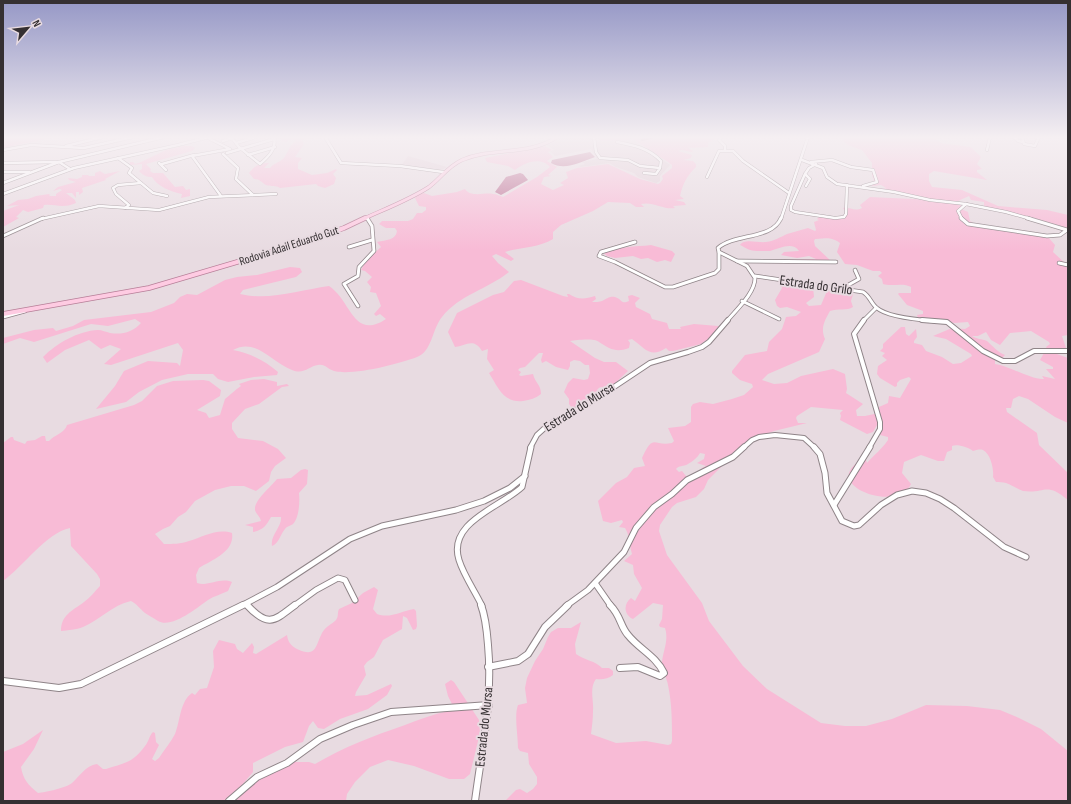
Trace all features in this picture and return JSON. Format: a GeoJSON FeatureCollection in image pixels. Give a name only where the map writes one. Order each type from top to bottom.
{"type":"FeatureCollection","features":[{"type":"Feature","properties":{"kind":"main road","name":"Rodovia Adail Eduardo Gut"},"geometry":{"type":"LineString","coordinates":[[3,316],[26,310],[124,294],[164,285],[316,239],[366,218],[424,190],[436,181],[441,175]]}},
{"type":"Feature","properties":{"kind":"street"},"geometry":{"type":"LineString","coordinates":[[4,183],[25,175]]}},
{"type":"Feature","properties":{"kind":"street"},"geometry":{"type":"LineString","coordinates":[[3,194],[55,175]]}},
{"type":"Feature","properties":{"kind":"street"},"geometry":{"type":"LineString","coordinates":[[131,175],[152,193],[168,196]]}},
{"type":"Feature","properties":{"kind":"street"},"geometry":{"type":"LineString","coordinates":[[205,175],[221,196]]}},
{"type":"Feature","properties":{"kind":"street"},"geometry":{"type":"LineString","coordinates":[[237,175],[236,179],[253,195]]}},
{"type":"Feature","properties":{"kind":"street"},"geometry":{"type":"LineString","coordinates":[[763,175],[789,192]]}},
{"type":"Feature","properties":{"kind":"street"},"geometry":{"type":"LineString","coordinates":[[635,242],[601,252],[599,256],[628,268],[661,285],[669,287],[715,273],[719,269],[718,248],[722,244],[775,228],[780,221],[796,175]]}},
{"type":"Feature","properties":{"kind":"street"},"geometry":{"type":"LineString","coordinates":[[805,175],[791,206],[791,210],[795,212],[835,218],[844,217],[846,214],[847,185]]}},
{"type":"Feature","properties":{"kind":"street"},"geometry":{"type":"LineString","coordinates":[[806,175],[810,177],[806,186]]}},
{"type":"Feature","properties":{"kind":"street"},"geometry":{"type":"LineString","coordinates":[[826,175],[832,181],[847,185],[860,186],[930,200],[966,204],[1006,212],[1066,230],[1064,233],[1047,236],[968,224],[962,220],[958,211],[966,204]]}},
{"type":"Feature","properties":{"kind":"street"},"geometry":{"type":"LineString","coordinates":[[860,186],[877,182],[876,175]]}},
{"type":"Feature","properties":{"kind":"street"},"geometry":{"type":"LineString","coordinates":[[125,208],[128,204],[116,194],[113,188],[117,186],[141,183]]}},
{"type":"Feature","properties":{"kind":"street"},"geometry":{"type":"LineString","coordinates":[[3,236],[39,219],[99,206],[159,210],[204,197],[276,194]]}},
{"type":"Feature","properties":{"kind":"street"},"geometry":{"type":"LineString","coordinates":[[358,306],[344,284],[358,276],[359,267],[374,251],[372,226],[366,218]]}},
{"type":"Feature","properties":{"kind":"street"},"geometry":{"type":"LineString","coordinates":[[349,247],[372,240]]}},
{"type":"Feature","properties":{"kind":"street"},"geometry":{"type":"LineString","coordinates":[[719,252],[751,270],[755,276]]}},
{"type":"Feature","properties":{"kind":"street"},"geometry":{"type":"LineString","coordinates":[[735,261],[836,262]]}},
{"type":"Feature","properties":{"kind":"street"},"geometry":{"type":"LineString","coordinates":[[1059,263],[1068,265]]}},
{"type":"Feature","properties":{"kind":"street"},"geometry":{"type":"LineString","coordinates":[[843,288],[859,279],[855,270]]}},
{"type":"Feature","properties":{"kind":"street","name":"Estrada do Grilo"},"geometry":{"type":"LineString","coordinates":[[755,276],[843,288],[865,293],[876,308]]}},
{"type":"Feature","properties":{"kind":"street","name":"Estrada do Mursa"},"geometry":{"type":"LineString","coordinates":[[475,801],[489,705],[488,638],[484,615],[479,599],[458,560],[457,544],[459,536],[469,525],[521,488],[525,483],[532,442],[540,430],[604,394],[630,374],[649,363],[690,352],[704,346],[742,301],[753,285],[755,276]]}},
{"type":"Feature","properties":{"kind":"street"},"geometry":{"type":"LineString","coordinates":[[742,301],[779,319]]}},
{"type":"Feature","properties":{"kind":"street"},"geometry":{"type":"LineString","coordinates":[[834,505],[856,473],[880,429],[880,422],[854,334],[860,325],[876,308],[888,313],[911,318],[947,322],[983,351],[1003,361],[1015,361],[1034,351],[1068,351]]}},
{"type":"Feature","properties":{"kind":"street"},"geometry":{"type":"LineString","coordinates":[[488,667],[518,661],[528,654],[545,627],[595,583],[624,552],[636,528],[654,507],[672,494],[687,480],[734,457],[752,440],[759,438],[775,435],[790,436],[804,438],[810,442],[820,454],[825,473],[827,493],[842,521],[854,526],[859,525],[897,495],[910,492],[932,495],[958,511],[1004,547],[1026,557]]}},
{"type":"Feature","properties":{"kind":"street"},"geometry":{"type":"LineString","coordinates":[[3,681],[59,688],[81,684],[246,604],[277,587],[338,546],[356,536],[392,523],[456,510],[477,504],[503,492],[525,476]]}},
{"type":"Feature","properties":{"kind":"street"},"geometry":{"type":"LineString","coordinates":[[246,604],[258,617],[267,621],[274,620],[316,590],[338,578],[345,580],[355,600]]}},
{"type":"Feature","properties":{"kind":"street"},"geometry":{"type":"LineString","coordinates":[[595,583],[602,591],[607,602],[618,613],[627,634],[659,663],[664,672],[660,676],[638,667],[620,668]]}},
{"type":"Feature","properties":{"kind":"street"},"geometry":{"type":"LineString","coordinates":[[229,801],[261,775],[287,763],[320,740],[353,725],[391,712],[489,705]]}},
{"type":"Feature","properties":{"kind":"shaded area"},"geometry":{"type":"Polygon","coordinates":[[[82,175],[95,176],[95,175],[113,175],[105,179],[106,180],[82,188],[83,192],[79,195],[79,192],[76,192],[76,198],[72,193],[66,193],[75,200],[76,203],[63,206],[44,205],[43,208],[28,212],[23,210],[16,217],[19,218],[3,227],[3,211],[19,205],[7,206],[18,200],[36,196],[49,194],[49,196],[56,196],[56,194],[62,190],[60,189],[53,191],[58,187],[76,182],[69,180],[68,178],[77,179],[82,177],[82,175]]]}},
{"type":"Feature","properties":{"kind":"shaded area"},"geometry":{"type":"Polygon","coordinates":[[[143,175],[164,175],[175,187],[183,186],[186,190],[190,189],[190,196],[181,198],[182,194],[165,188],[157,183],[152,177],[143,175]]]}},
{"type":"Feature","properties":{"kind":"shaded area"},"geometry":{"type":"Polygon","coordinates":[[[250,175],[333,175],[336,178],[334,184],[325,188],[316,184],[280,188],[266,185],[259,180],[254,179],[250,175]]]}},
{"type":"Feature","properties":{"kind":"shaded area"},"geometry":{"type":"Polygon","coordinates":[[[515,175],[523,175],[528,180],[501,195],[495,192],[506,177],[515,175]]]}},
{"type":"Feature","properties":{"kind":"shaded area"},"geometry":{"type":"Polygon","coordinates":[[[540,175],[551,176],[544,177],[541,184],[553,190],[564,185],[560,183],[568,178],[567,175],[630,175],[658,184],[663,179],[662,176],[664,175],[690,175],[682,187],[680,196],[684,199],[675,200],[684,202],[686,205],[673,206],[675,208],[667,208],[645,203],[641,204],[644,207],[636,207],[630,203],[608,202],[593,211],[561,225],[553,232],[553,239],[548,242],[505,252],[514,259],[511,261],[496,254],[492,256],[509,272],[449,309],[439,322],[429,345],[422,354],[409,360],[388,366],[363,371],[342,372],[334,371],[321,365],[303,371],[296,371],[285,367],[264,352],[249,347],[241,347],[233,350],[251,355],[263,361],[278,372],[277,375],[254,377],[228,382],[218,379],[213,374],[188,374],[162,380],[139,392],[126,402],[96,409],[115,386],[124,371],[148,361],[177,363],[180,366],[183,350],[178,343],[111,365],[104,364],[121,349],[110,345],[101,349],[89,340],[65,350],[47,363],[43,357],[61,343],[76,335],[98,330],[119,334],[131,331],[141,323],[135,319],[108,326],[91,324],[34,342],[20,338],[3,344],[3,338],[34,330],[53,328],[56,331],[73,326],[84,320],[151,312],[174,303],[180,297],[187,294],[197,295],[225,280],[257,275],[290,267],[300,268],[302,272],[296,277],[243,290],[240,294],[251,296],[273,296],[329,286],[343,300],[353,316],[359,322],[366,325],[375,324],[386,319],[380,314],[376,316],[374,314],[381,306],[376,293],[370,292],[371,287],[367,282],[372,277],[365,271],[361,270],[366,261],[381,247],[377,242],[393,238],[396,234],[397,231],[395,228],[386,228],[379,224],[382,221],[408,221],[413,219],[417,213],[422,213],[426,210],[426,207],[419,206],[415,198],[418,195],[424,193],[432,196],[457,192],[465,189],[474,194],[494,194],[503,197],[540,175]]]}},
{"type":"Feature","properties":{"kind":"shaded area"},"geometry":{"type":"Polygon","coordinates":[[[636,175],[661,175],[660,181],[656,183],[638,177],[636,175]]]}},
{"type":"Feature","properties":{"kind":"shaded area"},"geometry":{"type":"Polygon","coordinates":[[[872,175],[929,175],[929,181],[932,187],[962,190],[998,206],[1047,210],[1068,215],[1068,228],[988,208],[984,206],[984,202],[971,200],[969,196],[958,201],[950,201],[962,206],[961,209],[968,212],[970,221],[975,224],[1048,237],[1055,245],[1053,252],[1068,266],[1068,335],[1062,336],[1066,348],[1064,350],[1047,349],[1046,347],[1050,344],[1049,342],[1031,331],[1010,333],[1000,345],[991,340],[986,332],[978,336],[972,336],[987,341],[997,351],[1005,355],[1002,358],[995,357],[995,364],[1039,379],[1044,379],[1042,376],[1055,379],[1046,369],[1053,369],[1053,367],[1040,360],[1044,353],[1054,353],[1068,358],[1068,423],[1055,417],[1028,399],[1019,396],[1013,399],[1011,408],[1006,408],[1007,412],[1037,433],[1039,445],[1068,473],[1068,500],[1060,494],[1050,490],[1023,491],[1006,483],[996,482],[993,477],[991,462],[986,452],[983,450],[973,451],[957,445],[952,446],[952,450],[947,452],[944,461],[938,461],[921,455],[904,462],[902,473],[911,484],[905,492],[896,496],[885,497],[864,492],[855,487],[850,480],[850,470],[865,457],[867,463],[886,443],[888,437],[880,435],[882,428],[877,425],[873,432],[867,434],[840,420],[840,413],[843,410],[811,407],[796,418],[798,423],[807,423],[774,431],[746,442],[708,480],[704,489],[696,497],[677,503],[672,507],[660,525],[659,531],[667,555],[702,603],[709,621],[743,666],[767,689],[821,723],[845,726],[866,726],[892,719],[926,705],[967,706],[1000,710],[1041,729],[1068,751],[1068,801],[505,801],[516,790],[520,789],[527,793],[537,784],[537,777],[529,764],[528,753],[520,751],[518,748],[516,720],[517,709],[518,705],[527,703],[525,688],[527,678],[551,632],[558,628],[571,628],[581,622],[575,644],[576,654],[602,668],[609,668],[613,671],[613,675],[605,679],[596,679],[594,683],[592,690],[593,714],[591,734],[616,743],[646,741],[668,745],[671,744],[672,713],[667,682],[662,665],[666,632],[665,628],[660,627],[659,625],[662,619],[663,605],[653,603],[633,619],[626,612],[628,600],[631,598],[635,601],[642,588],[634,574],[633,565],[624,561],[632,554],[627,531],[625,528],[619,527],[623,522],[622,520],[611,523],[603,521],[598,501],[616,483],[627,477],[634,468],[645,466],[642,458],[649,445],[654,442],[666,444],[674,441],[668,428],[685,426],[691,422],[691,407],[693,404],[700,402],[713,404],[732,399],[744,395],[753,387],[752,384],[740,380],[732,373],[732,371],[745,355],[767,351],[769,342],[782,329],[786,317],[796,316],[801,312],[787,307],[780,308],[777,306],[775,300],[782,288],[779,281],[813,286],[814,297],[806,303],[809,306],[821,305],[827,291],[832,287],[848,291],[853,294],[851,301],[853,307],[830,311],[824,324],[823,331],[825,339],[819,352],[768,374],[762,380],[774,384],[787,383],[801,376],[833,369],[845,374],[847,389],[846,393],[863,404],[856,410],[857,416],[865,416],[879,413],[879,407],[888,403],[889,396],[900,398],[911,379],[909,377],[900,380],[895,387],[880,378],[877,374],[878,366],[887,360],[882,356],[885,353],[880,351],[883,348],[883,344],[901,327],[905,327],[906,334],[909,336],[916,329],[917,337],[914,343],[922,345],[926,351],[942,357],[953,364],[961,363],[972,356],[946,339],[933,336],[952,328],[965,329],[970,326],[968,322],[954,323],[941,319],[929,320],[918,318],[917,315],[923,314],[923,311],[907,305],[898,294],[911,293],[911,287],[905,285],[883,284],[882,279],[878,276],[882,273],[880,271],[873,271],[857,265],[845,264],[837,252],[840,243],[833,239],[815,239],[814,241],[815,246],[833,263],[830,264],[811,264],[809,262],[791,260],[816,259],[809,256],[797,258],[781,255],[784,252],[799,251],[793,246],[785,246],[770,251],[757,251],[750,250],[740,245],[748,241],[763,242],[775,240],[787,234],[808,228],[815,231],[814,222],[819,220],[817,219],[819,217],[844,217],[847,213],[843,208],[862,208],[860,205],[870,197],[935,200],[882,189],[886,188],[881,185],[872,186],[874,180],[872,175]],[[700,453],[691,462],[676,469],[679,472],[682,471],[686,476],[692,477],[701,474],[702,468],[706,466],[697,463],[704,459],[705,454],[700,453]]]}},
{"type":"Feature","properties":{"kind":"shaded area"},"geometry":{"type":"Polygon","coordinates":[[[955,175],[980,175],[987,180],[955,175]]]}},
{"type":"Feature","properties":{"kind":"shaded area"},"geometry":{"type":"Polygon","coordinates":[[[651,245],[672,251],[675,254],[671,262],[665,260],[657,262],[648,258],[641,259],[633,256],[615,258],[607,256],[604,253],[621,248],[651,245]]]}},
{"type":"Feature","properties":{"kind":"shaded area"},"geometry":{"type":"Polygon","coordinates":[[[521,280],[563,296],[568,297],[567,294],[569,294],[575,297],[588,298],[595,296],[596,299],[592,302],[615,297],[623,302],[626,302],[629,301],[628,296],[632,295],[640,298],[635,303],[636,307],[650,314],[652,319],[667,323],[669,329],[681,329],[680,327],[694,324],[720,327],[701,344],[673,351],[669,351],[666,348],[656,352],[648,351],[632,339],[628,340],[630,343],[629,348],[620,350],[610,348],[593,340],[570,341],[595,358],[604,362],[616,362],[628,371],[610,388],[600,388],[597,390],[602,391],[600,394],[577,409],[572,408],[569,404],[569,399],[564,392],[568,383],[573,378],[584,380],[588,379],[590,373],[589,365],[585,365],[580,361],[574,360],[570,362],[568,370],[556,367],[546,361],[542,363],[541,360],[543,353],[539,353],[525,367],[518,370],[521,372],[519,375],[521,376],[533,374],[540,388],[541,394],[537,397],[523,401],[516,401],[506,397],[498,389],[489,373],[494,370],[487,359],[488,349],[482,351],[476,344],[473,343],[455,347],[448,332],[457,313],[493,295],[504,292],[514,281],[521,280]]]}},
{"type":"Feature","properties":{"kind":"shaded area"},"geometry":{"type":"Polygon","coordinates":[[[264,379],[277,382],[277,386],[287,384],[289,386],[282,387],[259,404],[245,409],[232,423],[232,429],[238,438],[263,441],[278,449],[286,458],[275,466],[271,472],[269,481],[256,491],[244,486],[231,486],[215,490],[195,501],[186,512],[178,517],[170,526],[155,534],[164,544],[176,544],[215,532],[232,533],[230,545],[222,555],[199,568],[196,575],[197,583],[201,584],[223,581],[232,582],[228,591],[210,599],[177,620],[170,622],[164,623],[158,621],[145,613],[131,601],[112,609],[95,621],[83,627],[61,631],[61,626],[65,617],[88,599],[100,586],[100,579],[97,574],[71,546],[70,528],[52,536],[3,581],[3,443],[11,437],[13,437],[14,440],[25,444],[27,441],[35,440],[42,436],[45,436],[46,441],[49,441],[62,432],[67,425],[134,405],[142,401],[157,386],[173,381],[209,381],[221,390],[220,396],[197,410],[206,413],[209,418],[220,415],[225,399],[241,386],[239,384],[251,380],[264,379]]]}},
{"type":"Feature","properties":{"kind":"shaded area"},"geometry":{"type":"Polygon","coordinates":[[[301,470],[308,470],[307,484],[299,493],[297,518],[293,524],[283,531],[278,541],[272,546],[273,538],[280,524],[281,517],[271,517],[264,527],[253,532],[253,527],[245,525],[261,521],[255,510],[255,506],[277,479],[291,478],[301,470]]]}},
{"type":"Feature","properties":{"kind":"shaded area"},"geometry":{"type":"Polygon","coordinates":[[[374,587],[378,590],[373,609],[377,614],[386,616],[414,609],[416,611],[416,629],[413,630],[407,618],[403,616],[402,629],[383,640],[374,657],[364,666],[366,675],[355,696],[367,695],[391,684],[392,686],[387,695],[368,709],[340,719],[324,729],[318,728],[313,721],[309,726],[303,742],[285,747],[253,763],[253,772],[236,792],[236,800],[257,780],[292,762],[309,762],[315,764],[337,752],[370,738],[427,717],[449,711],[453,706],[448,696],[445,684],[451,680],[454,682],[479,720],[480,733],[470,774],[464,779],[449,779],[414,766],[388,760],[370,767],[355,782],[347,794],[346,801],[3,801],[3,752],[23,744],[43,730],[34,749],[21,767],[26,782],[38,793],[56,790],[69,785],[86,769],[93,765],[97,764],[103,769],[106,769],[128,762],[141,752],[153,732],[155,733],[156,742],[159,745],[152,759],[155,761],[159,758],[175,734],[185,701],[192,693],[195,695],[200,689],[207,688],[214,667],[213,651],[219,640],[235,644],[237,649],[243,653],[252,643],[254,647],[253,653],[256,654],[287,635],[289,642],[295,648],[308,652],[312,651],[323,631],[336,620],[339,609],[352,603],[363,593],[374,587]]]}}]}
